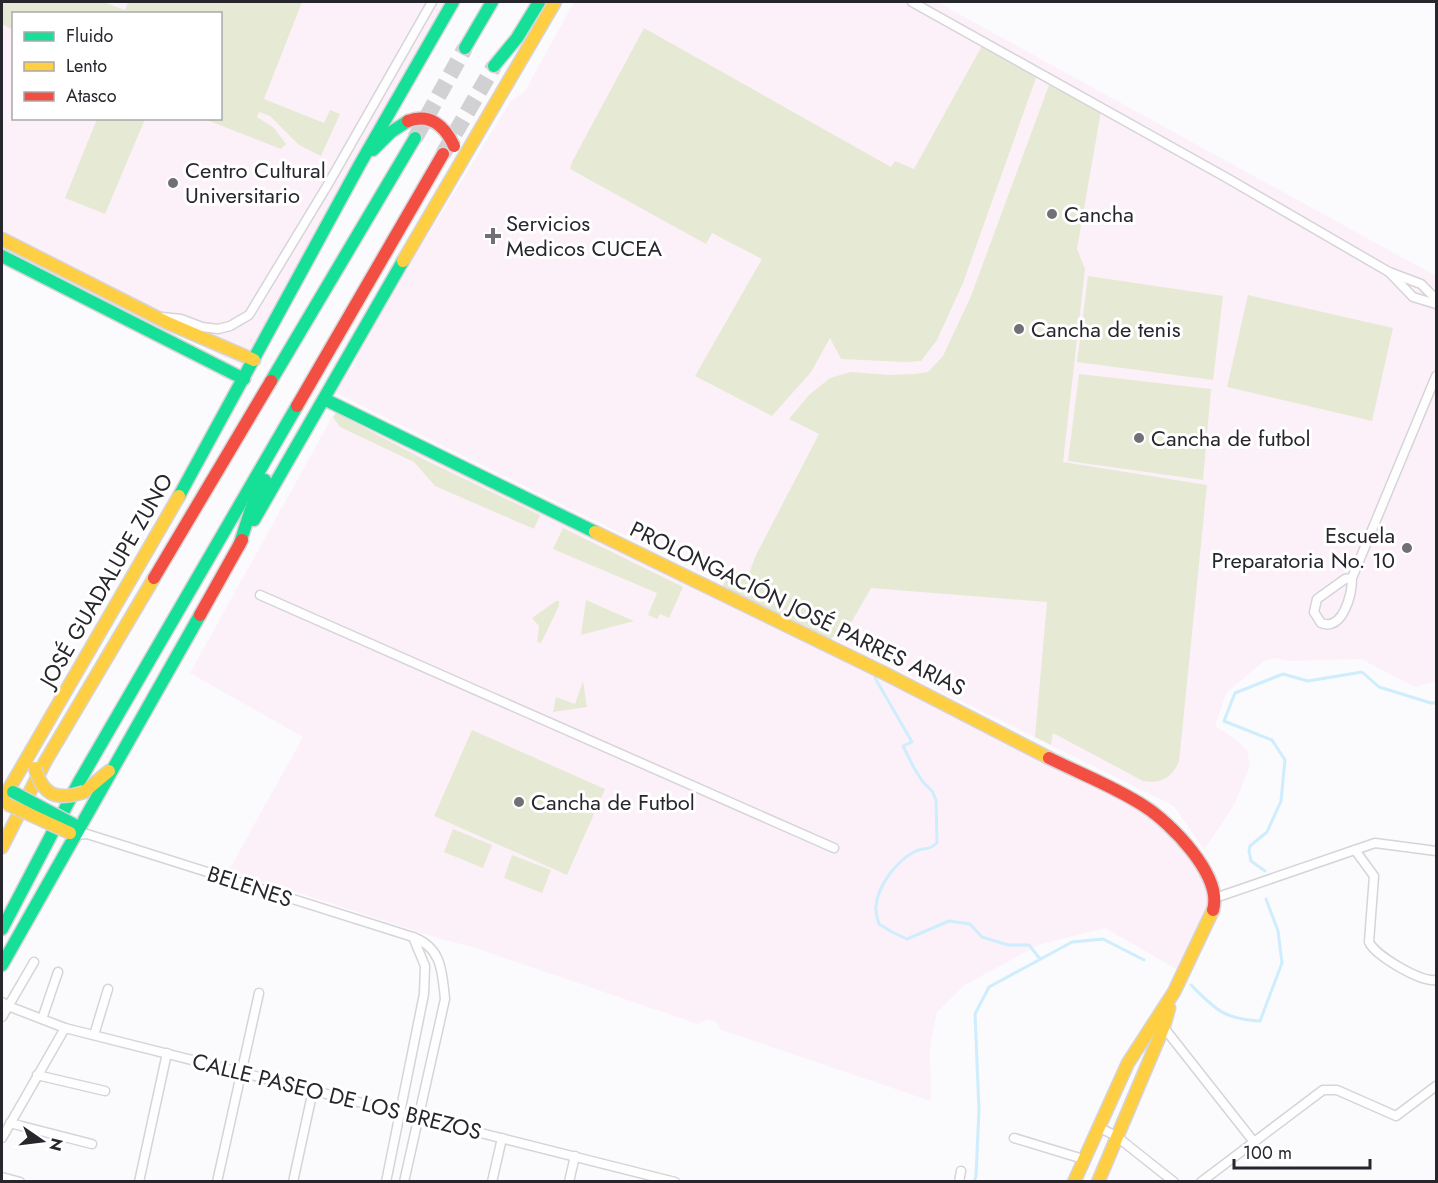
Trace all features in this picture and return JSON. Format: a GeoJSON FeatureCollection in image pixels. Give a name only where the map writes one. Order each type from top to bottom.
{"type":"FeatureCollection","features":[{"type":"Feature","properties":{"kind":"main road"},"geometry":{"type":"LineString","coordinates":[[360,164],[453,2]]}},
{"type":"Feature","properties":{"kind":"main road"},"geometry":{"type":"LineString","coordinates":[[482,2],[465,48],[492,2]]}},
{"type":"Feature","properties":{"kind":"main road"},"geometry":{"type":"LineString","coordinates":[[530,2],[494,66],[517,38],[539,2]]}},
{"type":"Feature","properties":{"kind":"main road"},"geometry":{"type":"LineString","coordinates":[[2,965],[239,546],[450,179],[555,2]]}},
{"type":"Feature","properties":{"kind":"main road"},"geometry":{"type":"LineString","coordinates":[[360,164],[391,132],[408,121],[423,118],[434,121],[445,128],[454,146],[455,166],[450,179]]}},
{"type":"Feature","properties":{"kind":"main road"},"geometry":{"type":"LineString","coordinates":[[2,848],[45,762],[415,138]]}},
{"type":"Feature","properties":{"kind":"main road"},"geometry":{"type":"LineString","coordinates":[[2,929],[85,771],[443,154]]}},
{"type":"Feature","properties":{"kind":"main road","name":"JOSÉ GUADALUPE ZUNO"},"geometry":{"type":"LineString","coordinates":[[5,795],[152,545],[360,164]]}},
{"type":"Feature","properties":{"kind":"main road"},"geometry":{"type":"LineString","coordinates":[[2,239],[155,316],[254,360]]}},
{"type":"Feature","properties":{"kind":"main road"},"geometry":{"type":"LineString","coordinates":[[2,256],[244,379]]}},
{"type":"Feature","properties":{"kind":"main road"},"geometry":{"type":"LineString","coordinates":[[239,546],[262,485],[314,395],[355,316],[381,259]]}},
{"type":"Feature","properties":{"kind":"main road","name":"PROLONGACIÓN JOSÉ PARRES ARIAS"},"geometry":{"type":"LineString","coordinates":[[324,399],[886,674],[1144,806],[1159,816],[1185,843],[1208,879],[1215,898]]}},
{"type":"Feature","properties":{"kind":"main road"},"geometry":{"type":"LineString","coordinates":[[44,728],[37,749],[35,768],[40,783],[51,794],[64,798],[84,792],[117,765]]}},
{"type":"Feature","properties":{"kind":"main road"},"geometry":{"type":"LineString","coordinates":[[5,795],[78,831]]}},
{"type":"Feature","properties":{"kind":"main road"},"geometry":{"type":"LineString","coordinates":[[1098,1182],[1160,1023],[1211,914],[1215,898]]}},
{"type":"Feature","properties":{"kind":"main road"},"geometry":{"type":"LineString","coordinates":[[1074,1182],[1128,1063],[1160,1023]]}},
{"type":"Feature","properties":{"kind":"street"},"geometry":{"type":"LineString","coordinates":[[155,316],[181,319],[202,327],[218,328],[230,326],[249,315],[327,186],[432,2]]}},
{"type":"Feature","properties":{"kind":"street"},"geometry":{"type":"LineString","coordinates":[[912,2],[1227,178],[1389,272],[1421,284],[1437,299]]}},
{"type":"Feature","properties":{"kind":"street"},"geometry":{"type":"LineString","coordinates":[[1389,272],[1413,297],[1437,304]]}},
{"type":"Feature","properties":{"kind":"street"},"geometry":{"type":"LineString","coordinates":[[1352,578],[1345,579],[1317,599],[1314,612],[1321,622],[1332,624],[1340,618],[1352,586],[1352,578],[1437,376]]}},
{"type":"Feature","properties":{"kind":"street"},"geometry":{"type":"LineString","coordinates":[[260,595],[834,848]]}},
{"type":"Feature","properties":{"kind":"street","name":"BELENES"},"geometry":{"type":"LineString","coordinates":[[78,831],[413,937]]}},
{"type":"Feature","properties":{"kind":"street"},"geometry":{"type":"LineString","coordinates":[[1215,898],[1375,843],[1437,850]]}},
{"type":"Feature","properties":{"kind":"street"},"geometry":{"type":"LineString","coordinates":[[1355,850],[1374,876],[1369,942],[1373,949],[1407,971],[1437,980]]}},
{"type":"Feature","properties":{"kind":"street"},"geometry":{"type":"LineString","coordinates":[[386,1182],[424,994],[425,966],[413,937]]}},
{"type":"Feature","properties":{"kind":"street"},"geometry":{"type":"LineString","coordinates":[[404,1182],[445,999],[442,972],[432,948],[424,941],[413,937]]}},
{"type":"Feature","properties":{"kind":"street"},"geometry":{"type":"LineString","coordinates":[[2,1017],[5,1004],[34,962]]}},
{"type":"Feature","properties":{"kind":"street"},"geometry":{"type":"LineString","coordinates":[[42,1019],[58,972]]}},
{"type":"Feature","properties":{"kind":"street"},"geometry":{"type":"LineString","coordinates":[[94,1035],[108,989]]}},
{"type":"Feature","properties":{"kind":"street"},"geometry":{"type":"LineString","coordinates":[[217,1182],[259,993]]}},
{"type":"Feature","properties":{"kind":"street","name":"CALLE PASEO DE LOS BREZOS"},"geometry":{"type":"LineString","coordinates":[[5,1004],[65,1028],[575,1156],[644,1178],[675,1182]]}},
{"type":"Feature","properties":{"kind":"street"},"geometry":{"type":"LineString","coordinates":[[1160,1023],[1254,1142]]}},
{"type":"Feature","properties":{"kind":"street"},"geometry":{"type":"LineString","coordinates":[[2,1138],[65,1028]]}},
{"type":"Feature","properties":{"kind":"street"},"geometry":{"type":"LineString","coordinates":[[139,1182],[168,1053]]}},
{"type":"Feature","properties":{"kind":"street"},"geometry":{"type":"LineString","coordinates":[[37,1075],[105,1091]]}},
{"type":"Feature","properties":{"kind":"street"},"geometry":{"type":"LineString","coordinates":[[1201,1182],[1323,1089],[1337,1090],[1396,1116],[1437,1086]]}},
{"type":"Feature","properties":{"kind":"street"},"geometry":{"type":"LineString","coordinates":[[293,1182],[313,1090]]}},
{"type":"Feature","properties":{"kind":"street"},"geometry":{"type":"LineString","coordinates":[[10,1123],[92,1143]]}},
{"type":"Feature","properties":{"kind":"street"},"geometry":{"type":"LineString","coordinates":[[1098,1127],[1116,1136],[1173,1182]]}},
{"type":"Feature","properties":{"kind":"street"},"geometry":{"type":"LineString","coordinates":[[492,1182],[502,1138]]}},
{"type":"Feature","properties":{"kind":"street"},"geometry":{"type":"LineString","coordinates":[[1014,1138],[1083,1159]]}},
{"type":"Feature","properties":{"kind":"street"},"geometry":{"type":"LineString","coordinates":[[569,1182],[575,1156]]}},
{"type":"Feature","properties":{"kind":"street"},"geometry":{"type":"LineString","coordinates":[[959,1182],[961,1171]]}},
{"type":"Feature","properties":{"kind":"street"},"geometry":{"type":"LineString","coordinates":[[2,1178],[20,1182]]}},
{"type":"Feature","properties":{"kind":"shaded area","name":"Centro Cultural Universitario"},"geometry":{"type":"Polygon","coordinates":[[[2,2],[446,2],[242,366],[2,247],[2,2]]]}},
{"type":"Feature","properties":{"kind":"shaded area"},"geometry":{"type":"Polygon","coordinates":[[[574,2],[937,2],[1436,276],[1436,681],[1415,687],[1361,659],[1291,661],[1274,658],[1264,661],[1226,693],[1215,726],[1247,750],[1250,766],[1235,803],[1204,850],[1174,806],[332,391],[353,367],[359,352],[405,272],[511,101],[525,91],[574,2]]]}},
{"type":"Feature","properties":{"kind":"shaded area"},"geometry":{"type":"Polygon","coordinates":[[[335,412],[950,711],[1142,808],[1169,830],[1210,886],[1208,904],[1178,970],[1105,928],[1038,945],[965,985],[937,1012],[930,1046],[931,1101],[721,1030],[715,1021],[707,1019],[698,1024],[472,947],[434,937],[229,870],[303,737],[190,673],[335,412]]]}},
{"type":"Feature","properties":{"kind":"green space"},"geometry":{"type":"Polygon","coordinates":[[[2,2],[103,2],[125,10],[128,2],[302,2],[264,99],[324,123],[330,110],[340,114],[321,156],[299,145],[270,116],[259,112],[257,117],[274,128],[286,144],[281,149],[207,120],[222,120],[222,12],[12,12],[12,29],[2,24],[2,2]]]}},
{"type":"Feature","properties":{"kind":"green space"},"geometry":{"type":"Polygon","coordinates":[[[644,28],[891,167],[895,161],[914,169],[983,44],[1037,75],[963,283],[937,340],[921,361],[841,359],[830,338],[811,372],[772,416],[695,376],[762,259],[712,233],[706,244],[570,169],[644,28]]]}},
{"type":"Feature","properties":{"kind":"green space"},"geometry":{"type":"Polygon","coordinates":[[[1049,85],[1101,111],[1077,249],[1085,269],[1063,462],[1207,485],[1179,762],[1169,776],[1155,782],[1143,781],[1053,733],[1051,745],[1035,737],[1047,602],[871,588],[848,628],[838,632],[830,640],[722,587],[730,571],[749,574],[755,557],[819,434],[789,419],[809,395],[830,378],[851,372],[890,375],[928,372],[943,356],[971,296],[1049,85]]]}},
{"type":"Feature","properties":{"kind":"green space"},"geometry":{"type":"Polygon","coordinates":[[[97,120],[145,120],[105,214],[65,198],[97,120]]]}},
{"type":"Feature","properties":{"kind":"green space","name":"Cancha de futbol"},"geometry":{"type":"Polygon","coordinates":[[[1088,276],[1223,296],[1213,380],[1077,362],[1088,276]]]}},
{"type":"Feature","properties":{"kind":"green space"},"geometry":{"type":"Polygon","coordinates":[[[1248,295],[1393,328],[1372,421],[1227,387],[1248,295]]]}},
{"type":"Feature","properties":{"kind":"green space","name":"Cancha de futbol"},"geometry":{"type":"Polygon","coordinates":[[[1079,374],[1211,389],[1203,480],[1068,461],[1079,374]]]}},
{"type":"Feature","properties":{"kind":"green space"},"geometry":{"type":"Polygon","coordinates":[[[336,413],[425,460],[540,515],[534,529],[435,486],[414,462],[340,427],[333,417],[336,413]]]}},
{"type":"Feature","properties":{"kind":"green space"},"geometry":{"type":"Polygon","coordinates":[[[563,528],[683,587],[669,618],[660,614],[657,619],[648,615],[657,593],[553,549],[563,528]]]}},
{"type":"Feature","properties":{"kind":"green space"},"geometry":{"type":"Polygon","coordinates":[[[586,600],[634,621],[581,635],[586,600]]]}},
{"type":"Feature","properties":{"kind":"green space"},"geometry":{"type":"Polygon","coordinates":[[[559,601],[559,606],[541,643],[537,642],[539,626],[532,618],[559,601]]]}},
{"type":"Feature","properties":{"kind":"green space"},"geometry":{"type":"Polygon","coordinates":[[[583,681],[587,707],[553,712],[556,697],[575,704],[583,681]]]}},
{"type":"Feature","properties":{"kind":"green space","name":"Cancha de Futbol"},"geometry":{"type":"Polygon","coordinates":[[[472,730],[605,789],[567,875],[434,816],[472,730]]]}},
{"type":"Feature","properties":{"kind":"green space"},"geometry":{"type":"Polygon","coordinates":[[[453,829],[492,845],[483,868],[444,852],[453,829]]]}},
{"type":"Feature","properties":{"kind":"green space"},"geometry":{"type":"Polygon","coordinates":[[[512,855],[551,870],[542,893],[504,878],[512,855]]]}},
{"type":"Feature","properties":{"kind":"waterway"},"geometry":{"type":"LineString","coordinates":[[1265,871],[1251,861],[1249,851],[1250,846],[1267,832],[1281,801],[1285,760],[1272,740],[1224,721],[1235,693],[1283,674],[1308,681],[1362,672],[1379,687],[1436,703]]}},
{"type":"Feature","properties":{"kind":"waterway"},"geometry":{"type":"LineString","coordinates":[[875,678],[912,742],[903,746],[914,768],[932,791],[936,800],[937,843],[909,855],[890,874],[878,898],[876,910],[879,924],[907,939],[949,921],[970,924],[982,937],[1008,945],[1029,945],[1040,959]]}},
{"type":"Feature","properties":{"kind":"waterway"},"geometry":{"type":"LineString","coordinates":[[1191,985],[1221,1012],[1238,1018],[1260,1021],[1282,963],[1278,931],[1266,899]]}},
{"type":"Feature","properties":{"kind":"waterway"},"geometry":{"type":"LineString","coordinates":[[974,1182],[979,1110],[975,1014],[989,987],[1072,942],[1103,939],[1144,960]]}},
{"type":"Feature","properties":{"kind":"tunnel"},"geometry":{"type":"LineString","coordinates":[[415,138],[465,48]]}},
{"type":"Feature","properties":{"kind":"tunnel"},"geometry":{"type":"LineString","coordinates":[[443,154],[494,66]]}},
{"type":"Feature","properties":{"kind":"traffic: fast"},"geometry":{"type":"LineString","coordinates":[[179,496],[360,164],[453,2]]}},
{"type":"Feature","properties":{"kind":"traffic: fast"},"geometry":{"type":"LineString","coordinates":[[465,48],[492,2]]}},
{"type":"Feature","properties":{"kind":"traffic: fast"},"geometry":{"type":"LineString","coordinates":[[494,66],[517,38],[539,2]]}},
{"type":"Feature","properties":{"kind":"traffic: fast"},"geometry":{"type":"LineString","coordinates":[[373,150],[391,132],[408,121]]}},
{"type":"Feature","properties":{"kind":"traffic: fast"},"geometry":{"type":"LineString","coordinates":[[271,381],[415,138]]}},
{"type":"Feature","properties":{"kind":"traffic: fast"},"geometry":{"type":"LineString","coordinates":[[2,256],[244,379]]}},
{"type":"Feature","properties":{"kind":"traffic: fast"},"geometry":{"type":"LineString","coordinates":[[254,520],[403,261]]}},
{"type":"Feature","properties":{"kind":"traffic: fast"},"geometry":{"type":"LineString","coordinates":[[324,399],[595,532]]}},
{"type":"Feature","properties":{"kind":"traffic: fast"},"geometry":{"type":"LineString","coordinates":[[2,929],[79,782],[297,406]]}},
{"type":"Feature","properties":{"kind":"traffic: fast"},"geometry":{"type":"LineString","coordinates":[[239,546],[250,512],[265,480]]}},
{"type":"Feature","properties":{"kind":"traffic: fast"},"geometry":{"type":"LineString","coordinates":[[2,965],[200,615]]}},
{"type":"Feature","properties":{"kind":"traffic: fast"},"geometry":{"type":"LineString","coordinates":[[13,792],[75,825]]}},
{"type":"Feature","properties":{"kind":"traffic: slow"},"geometry":{"type":"LineString","coordinates":[[403,261],[555,2]]}},
{"type":"Feature","properties":{"kind":"traffic: slow"},"geometry":{"type":"LineString","coordinates":[[2,239],[168,323],[254,360]]}},
{"type":"Feature","properties":{"kind":"traffic: slow"},"geometry":{"type":"LineString","coordinates":[[2,801],[179,496]]}},
{"type":"Feature","properties":{"kind":"traffic: slow"},"geometry":{"type":"LineString","coordinates":[[595,532],[886,674],[1049,758]]}},
{"type":"Feature","properties":{"kind":"traffic: slow"},"geometry":{"type":"LineString","coordinates":[[2,847],[45,762],[154,578]]}},
{"type":"Feature","properties":{"kind":"traffic: slow"},"geometry":{"type":"LineString","coordinates":[[35,768],[42,785],[52,794],[66,796],[84,792]]}},
{"type":"Feature","properties":{"kind":"traffic: slow"},"geometry":{"type":"LineString","coordinates":[[84,792],[109,771]]}},
{"type":"Feature","properties":{"kind":"traffic: slow"},"geometry":{"type":"LineString","coordinates":[[7,804],[70,833]]}},
{"type":"Feature","properties":{"kind":"traffic: slow"},"geometry":{"type":"LineString","coordinates":[[1074,1182],[1128,1063],[1174,992],[1213,910]]}},
{"type":"Feature","properties":{"kind":"traffic: slow"},"geometry":{"type":"LineString","coordinates":[[1098,1182],[1164,1026],[1169,1008]]}},
{"type":"Feature","properties":{"kind":"traffic: jam"},"geometry":{"type":"LineString","coordinates":[[408,121],[423,119],[436,123],[454,146]]}},
{"type":"Feature","properties":{"kind":"traffic: jam"},"geometry":{"type":"LineString","coordinates":[[297,406],[443,154]]}},
{"type":"Feature","properties":{"kind":"traffic: jam"},"geometry":{"type":"LineString","coordinates":[[154,578],[271,381]]}},
{"type":"Feature","properties":{"kind":"traffic: jam"},"geometry":{"type":"LineString","coordinates":[[200,615],[242,540]]}},
{"type":"Feature","properties":{"kind":"traffic: jam"},"geometry":{"type":"LineString","coordinates":[[1049,758],[1133,799],[1168,825],[1203,867],[1214,896],[1213,910]]}},
{"type":"Feature","properties":{"kind":"place","name":"Centro Cultural Universitario"},"geometry":{"type":"Point","coordinates":[173,183]}},
{"type":"Feature","properties":{"kind":"place","name":"Cancha"},"geometry":{"type":"Point","coordinates":[1052,214]}},
{"type":"Feature","properties":{"kind":"place","name":"Servicios Medicos CUCEA"},"geometry":{"type":"Point","coordinates":[493,236]}},
{"type":"Feature","properties":{"kind":"place","name":"Cancha de tenis"},"geometry":{"type":"Point","coordinates":[1019,329]}},
{"type":"Feature","properties":{"kind":"place","name":"Cancha de futbol"},"geometry":{"type":"Point","coordinates":[1139,438]}},
{"type":"Feature","properties":{"kind":"place","name":"Escuela Preparatoria No. 10"},"geometry":{"type":"Point","coordinates":[1407,548]}},
{"type":"Feature","properties":{"kind":"place","name":"Cancha de Futbol"},"geometry":{"type":"Point","coordinates":[519,802]}}]}
